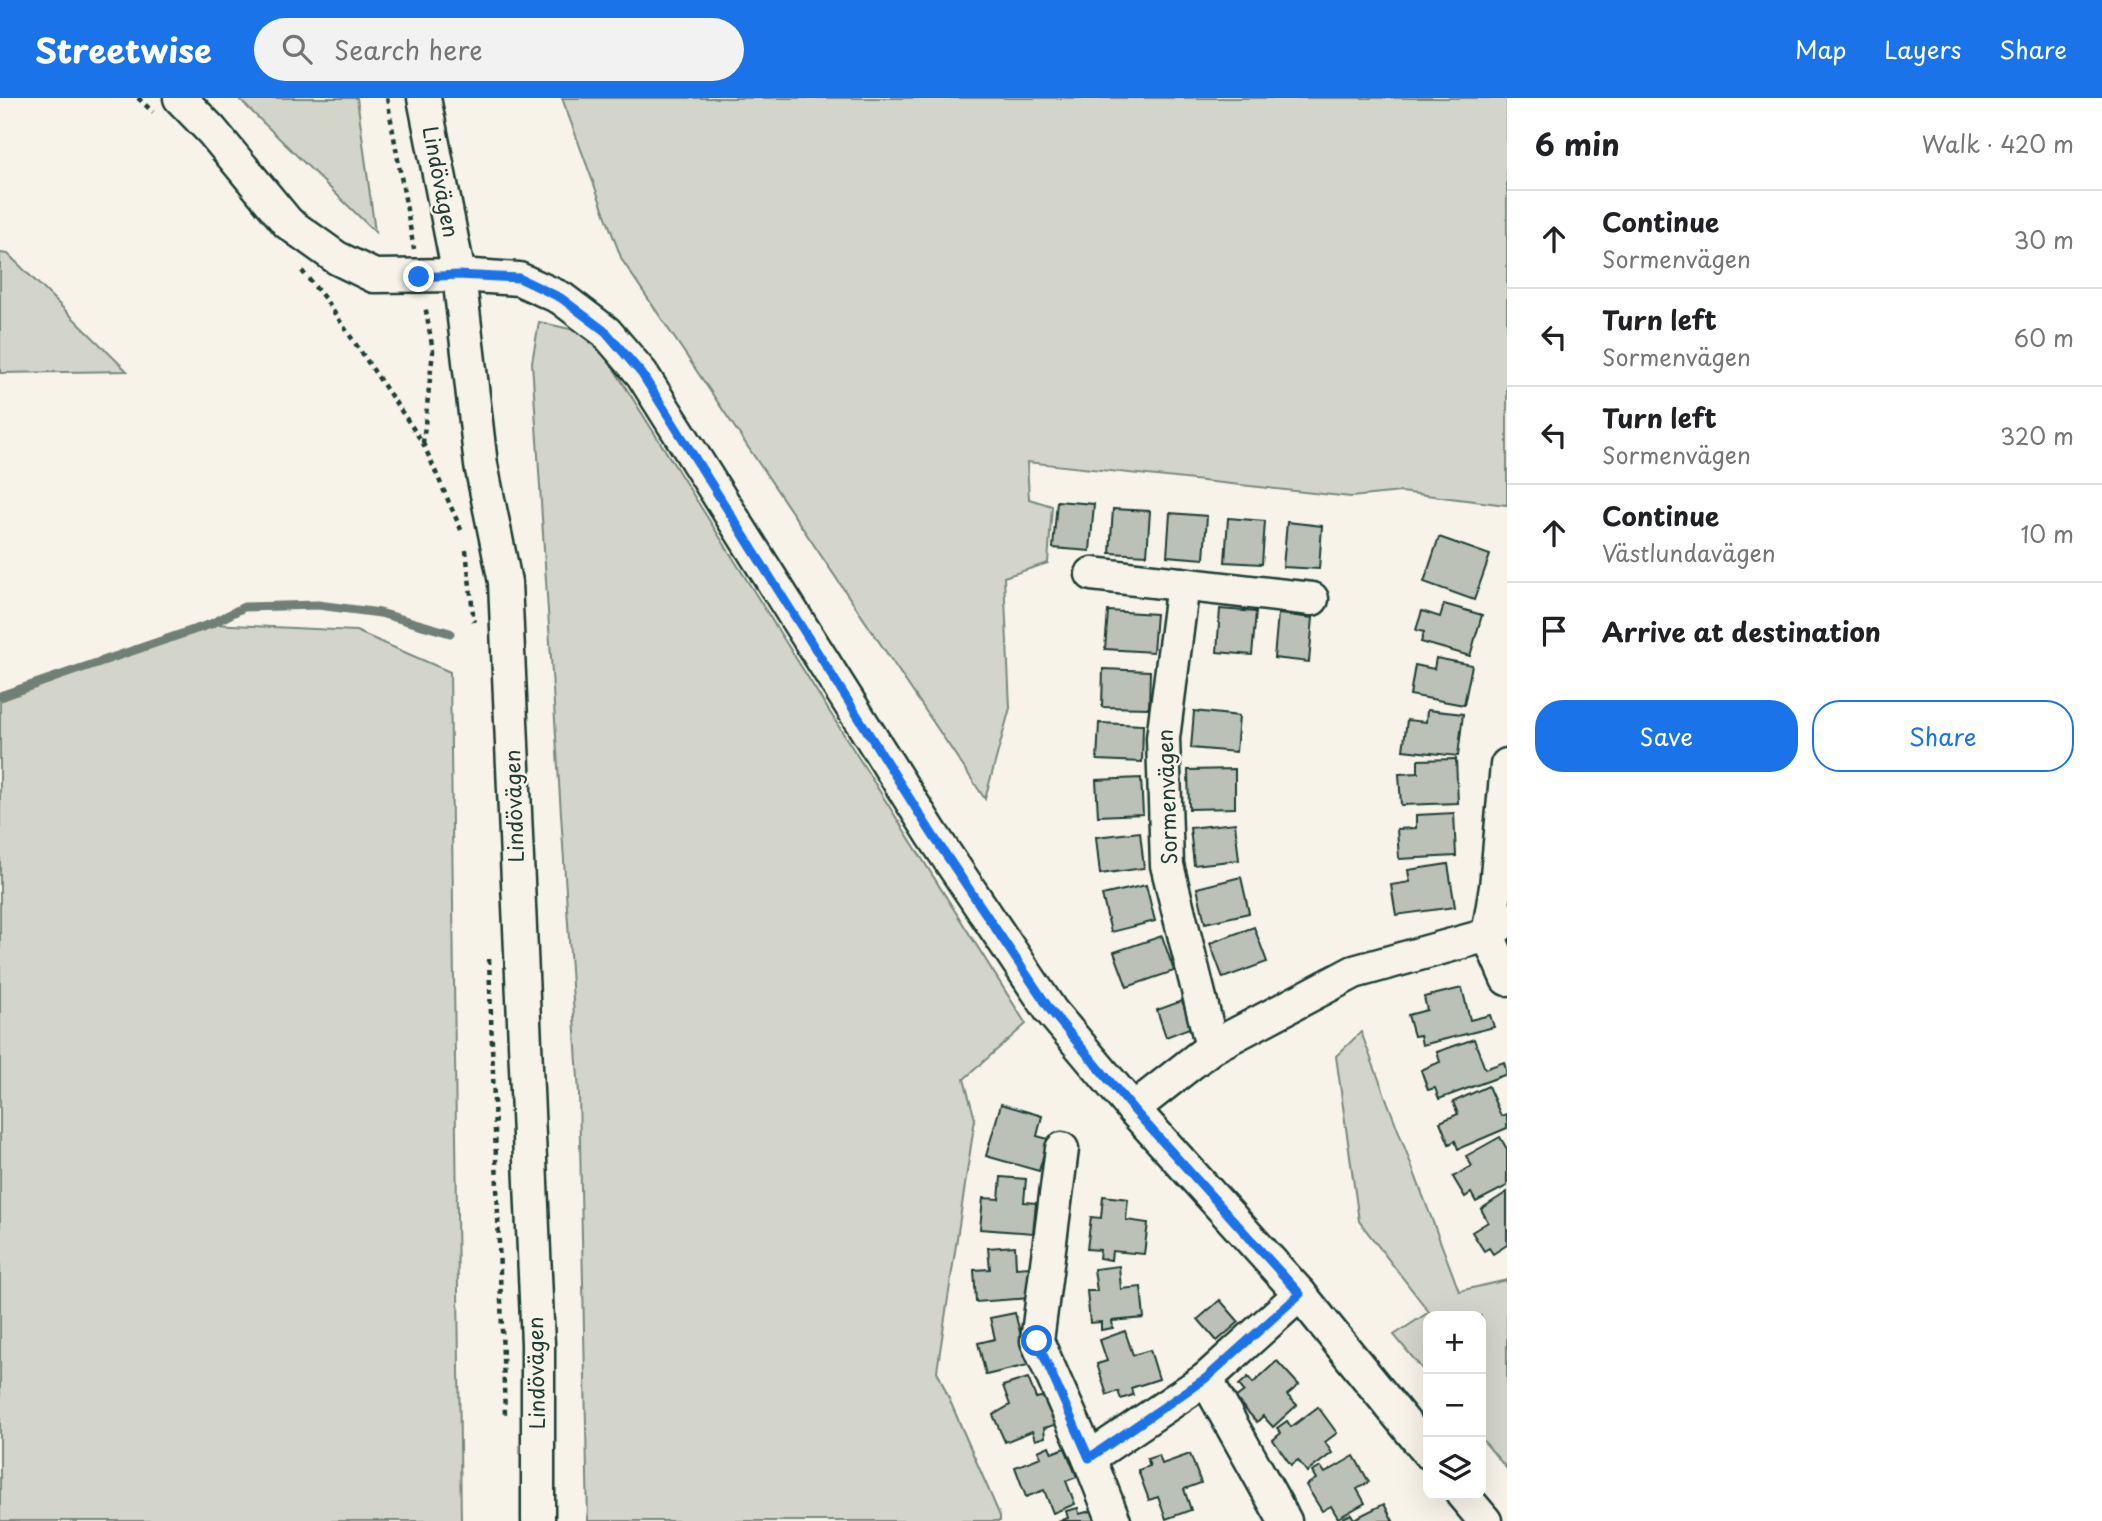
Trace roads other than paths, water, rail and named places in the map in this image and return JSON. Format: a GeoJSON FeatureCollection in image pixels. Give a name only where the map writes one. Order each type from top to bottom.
{"type":"FeatureCollection","features":[{"type":"Feature","properties":{"kind":"street"},"geometry":{"type":"LineString","coordinates":[[180,98],[212,131],[288,223],[337,258],[374,276],[458,275],[519,278],[561,298],[606,332],[642,374],[932,834],[1051,1011],[1133,1109],[1300,1294],[1423,1446]]}},
{"type":"Feature","properties":{"kind":"street","name":"Lindövägen"},"geometry":{"type":"LineString","coordinates":[[424,98],[458,275],[481,465],[505,582],[538,1344],[538,1521]]}},
{"type":"Feature","properties":{"kind":"street"},"geometry":{"type":"LineString","coordinates":[[1091,574],[1312,598]]}},
{"type":"Feature","properties":{"kind":"street","name":"Sormenvägen"},"geometry":{"type":"LineString","coordinates":[[1183,584],[1163,738],[1167,865],[1212,1047]]}},
{"type":"Feature","properties":{"kind":"street"},"geometry":{"type":"LineString","coordinates":[[1507,765],[1496,887],[1497,927],[1507,979]]}},
{"type":"Feature","properties":{"kind":"street"},"geometry":{"type":"LineString","coordinates":[[1133,1109],[1212,1047],[1354,972],[1497,927]]}},
{"type":"Feature","properties":{"kind":"street"},"geometry":{"type":"LineString","coordinates":[[1062,1149],[1037,1341],[1114,1521]]}},
{"type":"Feature","properties":{"kind":"street"},"geometry":{"type":"LineString","coordinates":[[1089,1458],[1206,1378],[1300,1294]]}},
{"type":"Feature","properties":{"kind":"street"},"geometry":{"type":"LineString","coordinates":[[1206,1378],[1285,1521]]}},
{"type":"Feature","properties":{"kind":"street"},"geometry":{"type":"LineString","coordinates":[[1467,1500],[1485,1521]]}},
{"type":"Feature","properties":{"kind":"waterway"},"geometry":{"type":"LineString","coordinates":[[0,696],[211,624],[244,607],[318,605],[380,613],[450,633]]}}]}
